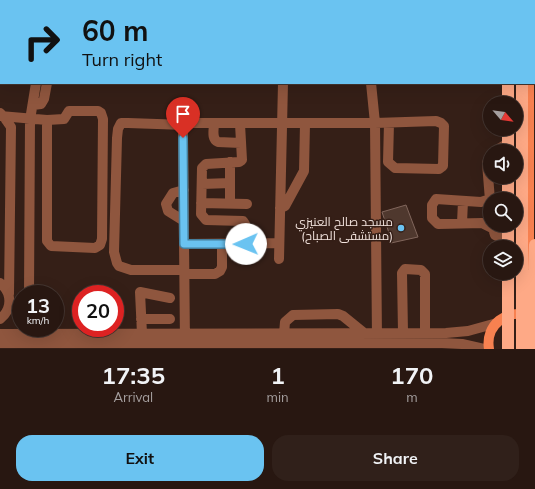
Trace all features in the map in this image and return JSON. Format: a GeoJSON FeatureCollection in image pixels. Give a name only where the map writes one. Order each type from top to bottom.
{"type":"FeatureCollection","features":[{"type":"Feature","properties":{"kind":"highway"},"geometry":{"type":"LineString","coordinates":[[506,84],[506,96]]}},
{"type":"Feature","properties":{"kind":"highway"},"geometry":{"type":"LineString","coordinates":[[522,84],[522,349]]}},
{"type":"Feature","properties":{"kind":"highway"},"geometry":{"type":"LineString","coordinates":[[531,349],[535,245]]}},
{"type":"Feature","properties":{"kind":"highway"},"geometry":{"type":"LineString","coordinates":[[506,280],[508,349]]}},
{"type":"Feature","properties":{"kind":"main road"},"geometry":{"type":"LineString","coordinates":[[529,84],[529,305],[535,319]]}},
{"type":"Feature","properties":{"kind":"main road"},"geometry":{"type":"LineString","coordinates":[[489,349],[490,335],[498,321],[505,302],[506,280]]}},
{"type":"Feature","properties":{"kind":"main road"},"geometry":{"type":"LineString","coordinates":[[498,321],[507,316],[518,314],[535,319]]}},
{"type":"Feature","properties":{"kind":"street"},"geometry":{"type":"LineString","coordinates":[[29,285],[30,120],[36,84]]}},
{"type":"Feature","properties":{"kind":"street"},"geometry":{"type":"LineString","coordinates":[[33,105],[41,104],[44,99],[46,84]]}},
{"type":"Feature","properties":{"kind":"street"},"geometry":{"type":"LineString","coordinates":[[279,259],[283,84]]}},
{"type":"Feature","properties":{"kind":"street"},"geometry":{"type":"LineString","coordinates":[[371,84],[375,123],[377,338]]}},
{"type":"Feature","properties":{"kind":"street"},"geometry":{"type":"LineString","coordinates":[[1,115],[30,120],[47,120],[64,119],[69,111],[98,111],[101,113],[103,118],[102,239],[100,245],[95,248],[51,246],[47,241],[47,120]]}},
{"type":"Feature","properties":{"kind":"street"},"geometry":{"type":"LineString","coordinates":[[0,319],[7,311],[10,303],[11,127],[1,115]]}},
{"type":"Feature","properties":{"kind":"street"},"geometry":{"type":"LineString","coordinates":[[222,244],[222,267],[216,274],[125,268],[117,262],[114,252],[117,140],[121,123],[186,125],[389,123],[436,121],[444,126],[443,166],[439,169],[395,168],[391,166],[388,162],[389,123]]}},
{"type":"Feature","properties":{"kind":"street"},"geometry":{"type":"LineString","coordinates":[[214,124],[213,137],[215,141],[241,143]]}},
{"type":"Feature","properties":{"kind":"street"},"geometry":{"type":"LineString","coordinates":[[240,124],[242,160],[239,162],[214,163],[203,166],[201,214],[206,220],[243,221],[245,224],[246,244]]}},
{"type":"Feature","properties":{"kind":"street"},"geometry":{"type":"LineString","coordinates":[[280,208],[285,206],[304,171],[305,124]]}},
{"type":"Feature","properties":{"kind":"street"},"geometry":{"type":"LineString","coordinates":[[182,342],[185,272],[183,131],[186,125]]}},
{"type":"Feature","properties":{"kind":"street"},"geometry":{"type":"LineString","coordinates":[[29,160],[47,161]]}},
{"type":"Feature","properties":{"kind":"street"},"geometry":{"type":"LineString","coordinates":[[230,162],[230,204]]}},
{"type":"Feature","properties":{"kind":"street"},"geometry":{"type":"LineString","coordinates":[[202,184],[230,184]]}},
{"type":"Feature","properties":{"kind":"street"},"geometry":{"type":"LineString","coordinates":[[184,190],[173,193],[166,204],[168,211],[184,221]]}},
{"type":"Feature","properties":{"kind":"street"},"geometry":{"type":"LineString","coordinates":[[483,202],[438,199],[433,201],[432,205],[432,218],[436,223],[483,223]]}},
{"type":"Feature","properties":{"kind":"street"},"geometry":{"type":"LineString","coordinates":[[462,223],[463,201]]}},
{"type":"Feature","properties":{"kind":"street"},"geometry":{"type":"LineString","coordinates":[[201,203],[247,204]]}},
{"type":"Feature","properties":{"kind":"street"},"geometry":{"type":"LineString","coordinates":[[30,215],[47,215]]}},
{"type":"Feature","properties":{"kind":"street"},"geometry":{"type":"LineString","coordinates":[[184,244],[279,243]]}},
{"type":"Feature","properties":{"kind":"street"},"geometry":{"type":"LineString","coordinates":[[400,342],[402,273],[405,269],[421,270],[425,274],[425,333]]}},
{"type":"Feature","properties":{"kind":"street"},"geometry":{"type":"LineString","coordinates":[[0,283],[5,287],[9,294]]}},
{"type":"Feature","properties":{"kind":"street"},"geometry":{"type":"LineString","coordinates":[[136,340],[141,320],[140,292],[170,298]]}},
{"type":"Feature","properties":{"kind":"street"},"geometry":{"type":"LineString","coordinates":[[284,341],[286,322],[293,315],[335,314],[343,316],[359,336]]}},
{"type":"Feature","properties":{"kind":"street"},"geometry":{"type":"LineString","coordinates":[[141,320],[170,319]]}},
{"type":"Feature","properties":{"kind":"street"},"geometry":{"type":"LineString","coordinates":[[400,342],[425,333],[461,333],[498,321]]}},
{"type":"Feature","properties":{"kind":"street"},"geometry":{"type":"LineString","coordinates":[[0,334],[12,333]]}},
{"type":"Feature","properties":{"kind":"street"},"geometry":{"type":"LineString","coordinates":[[64,334],[182,342],[250,338],[335,346],[359,336]]}},
{"type":"Feature","properties":{"kind":"street"},"geometry":{"type":"LineString","coordinates":[[284,341],[359,336],[442,346],[462,344],[484,349]]}},
{"type":"Feature","properties":{"kind":"street"},"geometry":{"type":"LineString","coordinates":[[0,343],[53,346],[112,346],[136,340]]}},
{"type":"Feature","properties":{"kind":"building","name":"مسجد صالح العنيزي (مستشفى الصباح)"},"geometry":{"type":"Polygon","coordinates":[[[406,205],[418,237],[391,243],[382,212],[406,205]]]}},
{"type":"Feature","properties":{"kind":"place","name":"مسجد صالح العنيزي (مستشفى الصباح)"},"geometry":{"type":"Point","coordinates":[401,228]}},
{"type":"Feature","properties":{"kind":"route"},"geometry":{"type":"LineString","coordinates":[[183,138],[184,244],[246,244]]}}]}
